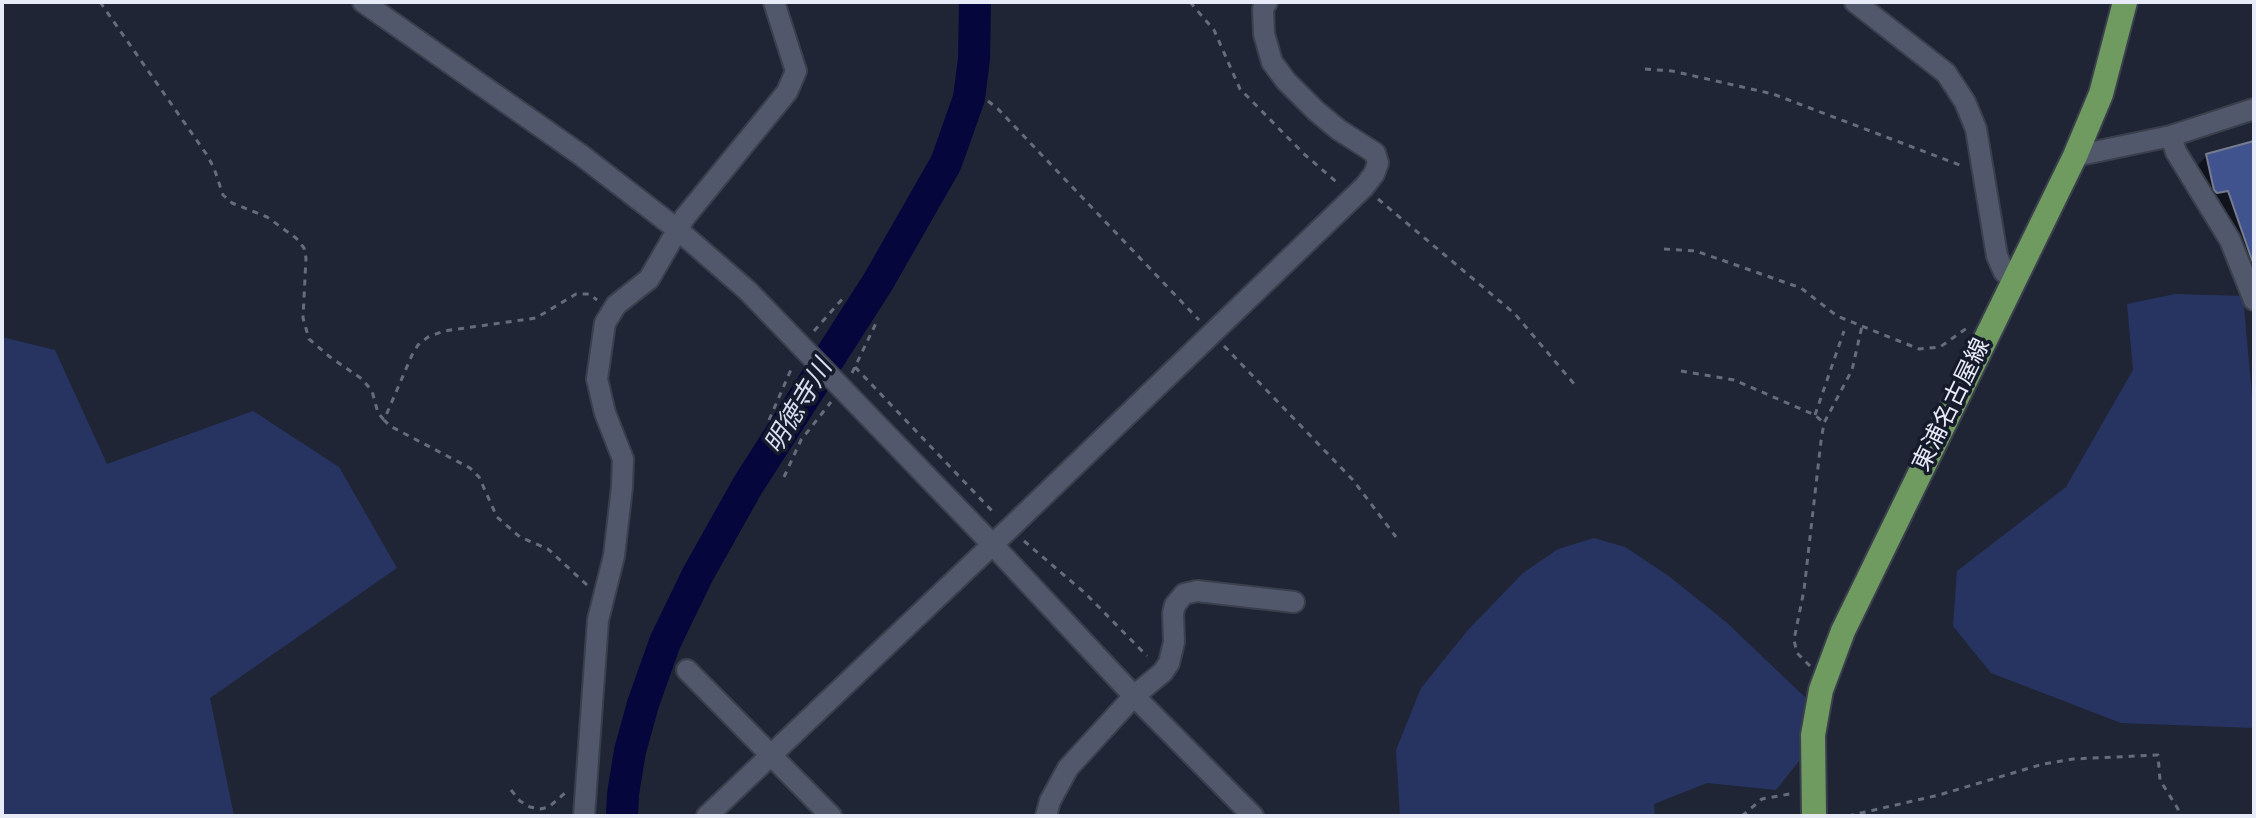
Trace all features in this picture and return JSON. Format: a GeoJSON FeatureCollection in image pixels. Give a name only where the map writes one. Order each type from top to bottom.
{"type":"FeatureCollection","features":[{"type":"Feature","properties":{"kind":"main road","name":"東浦名古屋線"},"geometry":{"type":"LineString","coordinates":[[1814,804],[1813,735],[1821,690],[1843,631],[2075,156],[2101,94],[2125,2]]}},
{"type":"Feature","properties":{"kind":"street"},"geometry":{"type":"LineString","coordinates":[[363,2],[581,155],[678,230],[748,291],[1134,696],[1253,816]]}},
{"type":"Feature","properties":{"kind":"street"},"geometry":{"type":"LineString","coordinates":[[584,816],[598,620],[614,556],[622,487],[623,459],[605,413],[597,379],[605,323],[612,311],[649,279],[699,199],[787,92],[796,71],[774,2]]}},
{"type":"Feature","properties":{"kind":"street"},"geometry":{"type":"LineString","coordinates":[[707,816],[1359,192],[1378,163],[1375,153],[1316,111],[1272,62],[1264,34],[1263,9],[1267,2]]}},
{"type":"Feature","properties":{"kind":"street"},"geometry":{"type":"LineString","coordinates":[[1855,2],[1929,58],[1957,87],[1976,129],[1997,256],[2004,272],[2015,279]]}},
{"type":"Feature","properties":{"kind":"street"},"geometry":{"type":"LineString","coordinates":[[2075,156],[2171,136],[2254,109]]}},
{"type":"Feature","properties":{"kind":"street"},"geometry":{"type":"LineString","coordinates":[[2171,136],[2176,152],[2230,240],[2254,300]]}},
{"type":"Feature","properties":{"kind":"street"},"geometry":{"type":"LineString","coordinates":[[1046,816],[1050,801],[1068,768],[1169,663],[1174,642],[1173,613],[1184,594],[1197,591],[1294,602]]}},
{"type":"Feature","properties":{"kind":"street"},"geometry":{"type":"LineString","coordinates":[[687,670],[831,816]]}},
{"type":"Feature","properties":{"kind":"path"},"geometry":{"type":"LineString","coordinates":[[100,2],[207,155],[223,195],[232,203],[274,222],[304,248],[303,318],[309,339],[362,379],[372,391],[378,413],[390,426],[470,468],[479,477],[491,508],[505,525],[520,537],[548,549],[581,581],[605,591]]}},
{"type":"Feature","properties":{"kind":"path"},"geometry":{"type":"LineString","coordinates":[[1190,2],[1214,30],[1233,77],[1254,105],[1304,154],[1359,192],[1515,314],[1575,385]]}},
{"type":"Feature","properties":{"kind":"path"},"geometry":{"type":"LineString","coordinates":[[1645,69],[1672,71],[1773,94],[1984,174]]}},
{"type":"Feature","properties":{"kind":"path"},"geometry":{"type":"LineString","coordinates":[[988,101],[1353,480],[1396,537]]}},
{"type":"Feature","properties":{"kind":"path"},"geometry":{"type":"LineString","coordinates":[[1664,249],[1696,251],[1801,288],[1837,316],[1919,349],[1940,347],[1984,316],[1997,313]]}},
{"type":"Feature","properties":{"kind":"path"},"geometry":{"type":"LineString","coordinates":[[384,420],[412,355],[428,337],[461,328],[536,318],[576,294],[589,294],[612,311]]}},
{"type":"Feature","properties":{"kind":"path"},"geometry":{"type":"LineString","coordinates":[[1828,671],[1813,668],[1804,662],[1794,640],[1804,590],[1824,423],[1852,370],[1862,326]]}},
{"type":"Feature","properties":{"kind":"path"},"geometry":{"type":"LineString","coordinates":[[1815,415],[1844,331]]}},
{"type":"Feature","properties":{"kind":"path"},"geometry":{"type":"LineString","coordinates":[[1681,371],[1734,380],[1815,415],[1824,423]]}},
{"type":"Feature","properties":{"kind":"path"},"geometry":{"type":"LineString","coordinates":[[1848,816],[1939,795],[2043,764],[2073,759],[2158,755],[2160,780],[2179,816]]}},
{"type":"Feature","properties":{"kind":"path"},"geometry":{"type":"LineString","coordinates":[[511,790],[530,807],[540,809],[549,807],[582,776],[587,775]]}},
{"type":"Feature","properties":{"kind":"path"},"geometry":{"type":"LineString","coordinates":[[1742,816],[1754,804],[1772,795],[1814,804]]}},
{"type":"Feature","properties":{"kind":"shaded area"},"geometry":{"type":"Polygon","coordinates":[[[2175,294],[2243,296],[2254,418],[2254,728],[2121,723],[1991,673],[1953,626],[1957,571],[2066,487],[2133,370],[2127,304],[2175,294]]]}},
{"type":"Feature","properties":{"kind":"shaded area"},"geometry":{"type":"Polygon","coordinates":[[[2,337],[55,350],[107,464],[253,411],[339,467],[397,568],[210,698],[234,816],[2,816],[2,337]]]}},
{"type":"Feature","properties":{"kind":"shaded area"},"geometry":{"type":"Polygon","coordinates":[[[1594,538],[1625,547],[1670,577],[1726,622],[1808,700],[1803,756],[1776,790],[1707,783],[1654,804],[1655,816],[1400,816],[1396,750],[1421,688],[1468,630],[1523,573],[1558,549],[1594,538]]]}},
{"type":"Feature","properties":{"kind":"building"},"geometry":{"type":"Polygon","coordinates":[[[2254,141],[2253,263],[2228,191],[2217,193],[2214,190],[2206,154],[2254,141]]]}},
{"type":"Feature","properties":{"kind":"waterway","name":"明徳寺川"},"geometry":{"type":"LineString","coordinates":[[622,816],[630,751],[643,704],[665,642],[698,574],[748,485],[878,282],[946,163],[969,98],[974,59],[975,2]]}}]}
